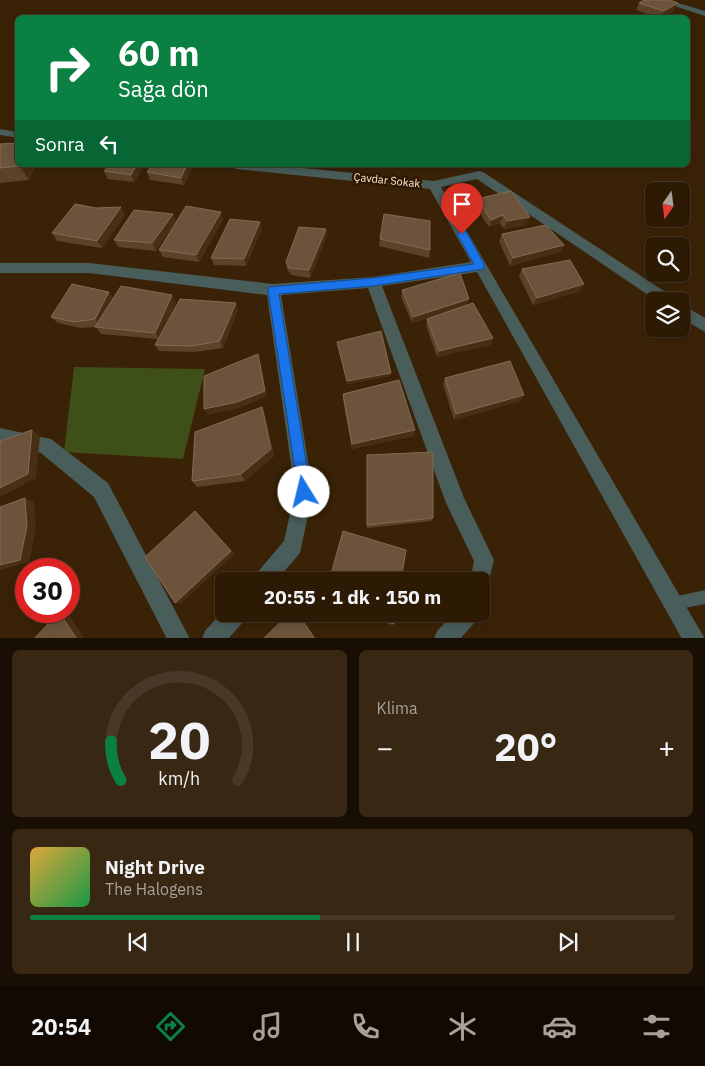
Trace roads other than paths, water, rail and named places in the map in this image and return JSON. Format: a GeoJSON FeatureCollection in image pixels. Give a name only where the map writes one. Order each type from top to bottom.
{"type":"FeatureCollection","features":[{"type":"Feature","properties":{"kind":"street"},"geometry":{"type":"LineString","coordinates":[[660,0],[705,14]]}},
{"type":"Feature","properties":{"kind":"street"},"geometry":{"type":"LineString","coordinates":[[0,132],[15,134]]}},
{"type":"Feature","properties":{"kind":"street","name":"Çavdar Sokak"},"geometry":{"type":"LineString","coordinates":[[256,167],[434,185],[479,175],[654,292]]}},
{"type":"Feature","properties":{"kind":"street"},"geometry":{"type":"LineString","coordinates":[[434,185],[694,638]]}},
{"type":"Feature","properties":{"kind":"street"},"geometry":{"type":"LineString","coordinates":[[0,268],[89,268],[273,290],[373,282],[481,266]]}},
{"type":"Feature","properties":{"kind":"street"},"geometry":{"type":"LineString","coordinates":[[373,282],[456,502],[484,560],[482,572]]}},
{"type":"Feature","properties":{"kind":"street"},"geometry":{"type":"LineString","coordinates":[[271,572],[293,546],[304,492],[273,290]]}},
{"type":"Feature","properties":{"kind":"street"},"geometry":{"type":"LineString","coordinates":[[690,316],[705,326]]}},
{"type":"Feature","properties":{"kind":"street"},"geometry":{"type":"LineString","coordinates":[[0,436],[45,445],[102,490],[179,638]]}},
{"type":"Feature","properties":{"kind":"street"},"geometry":{"type":"LineString","coordinates":[[213,638],[228,622]]}},
{"type":"Feature","properties":{"kind":"street"},"geometry":{"type":"LineString","coordinates":[[445,638],[460,622]]}},
{"type":"Feature","properties":{"kind":"lane"},"geometry":{"type":"LineString","coordinates":[[674,603],[705,597]]}}]}
